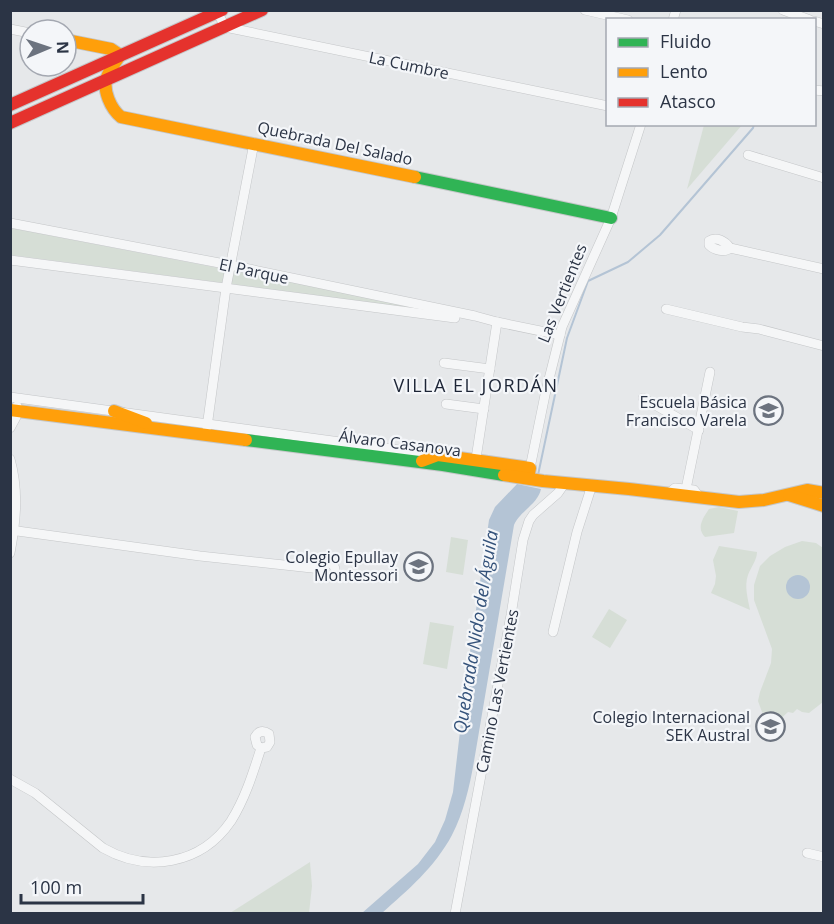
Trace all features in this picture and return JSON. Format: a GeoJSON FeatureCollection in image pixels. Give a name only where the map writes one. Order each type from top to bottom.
{"type":"FeatureCollection","features":[{"type":"Feature","properties":{"kind":"street"},"geometry":{"type":"LineString","coordinates":[[10,123],[262,10]]}},
{"type":"Feature","properties":{"kind":"street"},"geometry":{"type":"LineString","coordinates":[[783,10],[804,18]]}},
{"type":"Feature","properties":{"kind":"street"},"geometry":{"type":"LineString","coordinates":[[10,105],[220,11],[225,27]]}},
{"type":"Feature","properties":{"kind":"street"},"geometry":{"type":"LineString","coordinates":[[587,11],[619,18]]}},
{"type":"Feature","properties":{"kind":"street","name":"La Cumbre"},"geometry":{"type":"LineString","coordinates":[[225,27],[606,106]]}},
{"type":"Feature","properties":{"kind":"street"},"geometry":{"type":"LineString","coordinates":[[78,42],[111,49],[120,56]]}},
{"type":"Feature","properties":{"kind":"street"},"geometry":{"type":"LineString","coordinates":[[106,80],[120,56]]}},
{"type":"Feature","properties":{"kind":"street","name":"Quebrada Del Salado"},"geometry":{"type":"LineString","coordinates":[[106,80],[111,106],[121,117],[254,142],[611,218]]}},
{"type":"Feature","properties":{"kind":"street","name":"Las Vertientes"},"geometry":{"type":"LineString","coordinates":[[534,477],[545,395],[562,327],[611,218],[640,126]]}},
{"type":"Feature","properties":{"kind":"street"},"geometry":{"type":"LineString","coordinates":[[207,429],[226,288],[254,142]]}},
{"type":"Feature","properties":{"kind":"street"},"geometry":{"type":"LineString","coordinates":[[748,155],[824,178]]}},
{"type":"Feature","properties":{"kind":"street","name":"El Parque"},"geometry":{"type":"LineString","coordinates":[[10,223],[496,322]]}},
{"type":"Feature","properties":{"kind":"street"},"geometry":{"type":"LineString","coordinates":[[730,248],[824,269]]}},
{"type":"Feature","properties":{"kind":"street","name":"El Parque"},"geometry":{"type":"LineString","coordinates":[[10,260],[496,322],[560,335]]}},
{"type":"Feature","properties":{"kind":"street"},"geometry":{"type":"LineString","coordinates":[[666,309],[824,346]]}},
{"type":"Feature","properties":{"kind":"street"},"geometry":{"type":"LineString","coordinates":[[475,465],[496,322]]}},
{"type":"Feature","properties":{"kind":"street"},"geometry":{"type":"LineString","coordinates":[[444,363],[490,369]]}},
{"type":"Feature","properties":{"kind":"street"},"geometry":{"type":"LineString","coordinates":[[686,489],[710,372]]}},
{"type":"Feature","properties":{"kind":"street"},"geometry":{"type":"LineString","coordinates":[[10,428],[16,417],[14,397]]}},
{"type":"Feature","properties":{"kind":"street","name":"Álvaro Casanova"},"geometry":{"type":"LineString","coordinates":[[14,397],[114,411],[207,429],[418,462],[475,465]]}},
{"type":"Feature","properties":{"kind":"street"},"geometry":{"type":"LineString","coordinates":[[642,398],[699,430]]}},
{"type":"Feature","properties":{"kind":"street"},"geometry":{"type":"LineString","coordinates":[[446,404],[484,410]]}},
{"type":"Feature","properties":{"kind":"street","name":"Álvaro Casanova"},"geometry":{"type":"LineString","coordinates":[[14,410],[166,431],[207,429],[438,455],[565,483],[739,502],[764,500],[807,490],[824,493]]}},
{"type":"Feature","properties":{"kind":"street"},"geometry":{"type":"LineString","coordinates":[[114,411],[166,431]]}},
{"type":"Feature","properties":{"kind":"street"},"geometry":{"type":"LineString","coordinates":[[418,462],[438,455]]}},
{"type":"Feature","properties":{"kind":"street"},"geometry":{"type":"LineString","coordinates":[[10,459],[16,482],[10,553]]}},
{"type":"Feature","properties":{"kind":"street","name":"Camino Las Vertientes"},"geometry":{"type":"LineString","coordinates":[[455,914],[523,540],[532,515],[558,493],[565,483]]}},
{"type":"Feature","properties":{"kind":"street"},"geometry":{"type":"LineString","coordinates":[[553,632],[577,532],[592,485]]}},
{"type":"Feature","properties":{"kind":"street"},"geometry":{"type":"LineString","coordinates":[[668,494],[675,488],[686,489],[694,490],[700,498]]}},
{"type":"Feature","properties":{"kind":"street","name":"Álvaro Casanova"},"geometry":{"type":"LineString","coordinates":[[784,495],[823,504]]}},
{"type":"Feature","properties":{"kind":"street"},"geometry":{"type":"LineString","coordinates":[[12,531],[200,556],[321,569]]}},
{"type":"Feature","properties":{"kind":"street"},"geometry":{"type":"LineString","coordinates":[[10,779],[35,793],[112,853],[143,862],[164,862],[194,853],[211,842],[225,828],[236,812],[251,781],[261,748]]}},
{"type":"Feature","properties":{"kind":"street"},"geometry":{"type":"LineString","coordinates":[[807,854],[824,857]]}},
{"type":"Feature","properties":{"kind":"shaded area"},"geometry":{"type":"Polygon","coordinates":[[[704,126],[741,126],[687,189],[704,126]]]}},
{"type":"Feature","properties":{"kind":"shaded area"},"geometry":{"type":"Polygon","coordinates":[[[11,228],[458,314],[11,255],[11,228]]]}},
{"type":"Feature","properties":{"kind":"shaded area"},"geometry":{"type":"Polygon","coordinates":[[[719,507],[738,511],[734,533],[705,537],[701,530],[703,519],[709,509],[719,507]]]}},
{"type":"Feature","properties":{"kind":"shaded area"},"geometry":{"type":"Polygon","coordinates":[[[451,537],[468,540],[463,575],[446,572],[451,537]]]}},
{"type":"Feature","properties":{"kind":"shaded area"},"geometry":{"type":"Polygon","coordinates":[[[802,541],[816,543],[823,548],[823,702],[809,713],[797,709],[793,713],[788,712],[775,724],[762,712],[758,701],[771,663],[772,649],[754,600],[754,585],[760,566],[770,556],[802,541]]]}},
{"type":"Feature","properties":{"kind":"shaded area"},"geometry":{"type":"Polygon","coordinates":[[[719,546],[757,552],[746,584],[750,610],[711,593],[716,576],[713,560],[719,546]]]}},
{"type":"Feature","properties":{"kind":"shaded area"},"geometry":{"type":"Polygon","coordinates":[[[609,609],[627,620],[610,648],[592,637],[609,609]]]}},
{"type":"Feature","properties":{"kind":"shaded area"},"geometry":{"type":"Polygon","coordinates":[[[430,622],[454,626],[447,669],[423,664],[430,622]]]}},
{"type":"Feature","properties":{"kind":"shaded area"},"geometry":{"type":"Polygon","coordinates":[[[310,862],[312,886],[309,913],[230,913],[310,862]]]}},
{"type":"Feature","properties":{"kind":"water"},"geometry":{"type":"Polygon","coordinates":[[[517,484],[541,489],[536,499],[514,525],[473,764],[458,822],[438,857],[402,896],[382,913],[362,913],[418,864],[435,842],[445,820],[453,792],[466,679],[489,520],[495,507],[517,484]]]}},
{"type":"Feature","properties":{"kind":"water"},"geometry":{"type":"Polygon","coordinates":[[[798,575],[807,578],[810,587],[807,596],[798,599],[789,596],[786,587],[789,578],[798,575]]]}},
{"type":"Feature","properties":{"kind":"waterway","name":"Quebrada Nido del Águila"},"geometry":{"type":"LineString","coordinates":[[538,475],[567,338],[588,281],[628,262],[660,235],[754,126]]}},
{"type":"Feature","properties":{"kind":"traffic: fast"},"geometry":{"type":"LineString","coordinates":[[415,177],[611,218]]}},
{"type":"Feature","properties":{"kind":"traffic: fast"},"geometry":{"type":"LineString","coordinates":[[246,440],[504,475]]}},
{"type":"Feature","properties":{"kind":"traffic: slow"},"geometry":{"type":"LineString","coordinates":[[78,42],[111,49],[120,55],[108,74],[106,88],[111,104],[121,117],[415,177]]}},
{"type":"Feature","properties":{"kind":"traffic: slow"},"geometry":{"type":"LineString","coordinates":[[10,410],[246,440]]}},
{"type":"Feature","properties":{"kind":"traffic: slow"},"geometry":{"type":"LineString","coordinates":[[114,411],[146,423]]}},
{"type":"Feature","properties":{"kind":"traffic: slow"},"geometry":{"type":"LineString","coordinates":[[422,461],[438,455],[530,468],[528,478]]}},
{"type":"Feature","properties":{"kind":"traffic: slow"},"geometry":{"type":"LineString","coordinates":[[504,475],[739,502],[764,500],[807,490],[824,493]]}},
{"type":"Feature","properties":{"kind":"traffic: slow"},"geometry":{"type":"LineString","coordinates":[[789,495],[824,506]]}},
{"type":"Feature","properties":{"kind":"traffic: jam"},"geometry":{"type":"LineString","coordinates":[[10,105],[222,10]]}},
{"type":"Feature","properties":{"kind":"traffic: jam"},"geometry":{"type":"LineString","coordinates":[[10,123],[262,10]]}},
{"type":"Feature","properties":{"kind":"place","name":"Escuela Básica Francisco Varela"},"geometry":{"type":"Point","coordinates":[768,411]}},
{"type":"Feature","properties":{"kind":"place","name":"Colegio Epullay Montessori"},"geometry":{"type":"Point","coordinates":[419,566]}},
{"type":"Feature","properties":{"kind":"place","name":"Colegio Internacional SEK Austral"},"geometry":{"type":"Point","coordinates":[771,726]}},
{"type":"Feature","properties":{"kind":"district","name":"VILLA EL JORDÁN"},"geometry":{"type":"Point","coordinates":[476,386]}}]}
